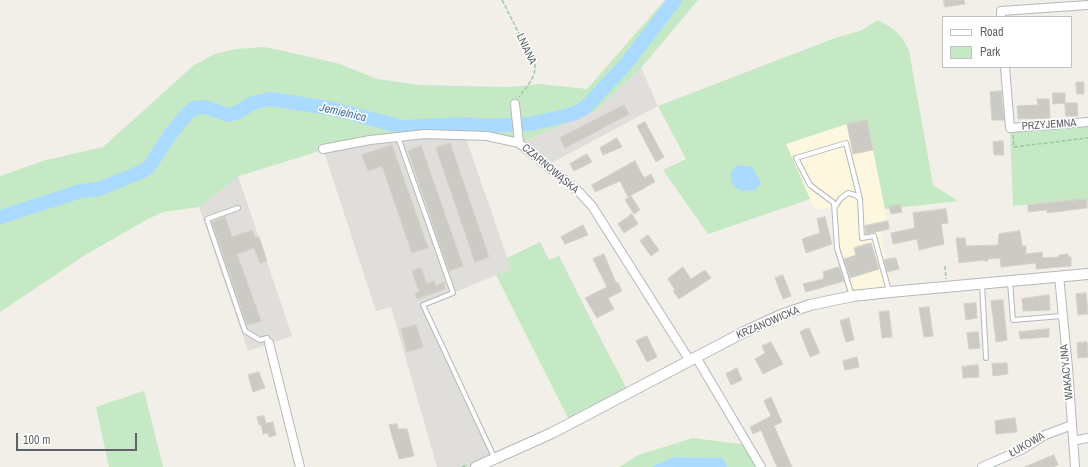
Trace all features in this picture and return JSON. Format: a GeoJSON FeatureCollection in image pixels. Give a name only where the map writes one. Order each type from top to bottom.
{"type":"FeatureCollection","features":[{"type":"Feature","properties":{"kind":"street"},"geometry":{"type":"LineString","coordinates":[[1001,14],[1088,5]]}},
{"type":"Feature","properties":{"kind":"street"},"geometry":{"type":"LineString","coordinates":[[1005,68],[1011,128]]}},
{"type":"Feature","properties":{"kind":"street"},"geometry":{"type":"LineString","coordinates":[[515,104],[519,143]]}},
{"type":"Feature","properties":{"kind":"street","name":"PRZYJEMNA"},"geometry":{"type":"LineString","coordinates":[[1011,128],[1088,122]]}},
{"type":"Feature","properties":{"kind":"street","name":"CZARNOWĄSKA"},"geometry":{"type":"LineString","coordinates":[[323,149],[370,140],[425,134],[480,136],[519,143],[578,191],[592,206],[693,359],[761,467]]}},
{"type":"Feature","properties":{"kind":"street","name":"KRZANOWICKA"},"geometry":{"type":"LineString","coordinates":[[476,467],[552,434],[693,359],[782,315],[810,305],[853,296],[1088,274]]}},
{"type":"Feature","properties":{"kind":"street","name":"WAKACYJNA"},"geometry":{"type":"LineString","coordinates":[[1059,276],[1075,467]]}},
{"type":"Feature","properties":{"kind":"street"},"geometry":{"type":"LineString","coordinates":[[269,343],[300,467]]}},
{"type":"Feature","properties":{"kind":"street","name":"ŁUKOWA"},"geometry":{"type":"LineString","coordinates":[[982,467],[1021,450],[1045,435],[1072,425]]}},
{"type":"Feature","properties":{"kind":"street"},"geometry":{"type":"LineString","coordinates":[[1073,441],[1088,438]]}},
{"type":"Feature","properties":{"kind":"lane"},"geometry":{"type":"LineString","coordinates":[[398,137],[453,293],[423,305],[495,460]]}},
{"type":"Feature","properties":{"kind":"lane"},"geometry":{"type":"LineString","coordinates":[[853,296],[837,248],[834,203],[810,185],[796,158],[846,143],[860,199],[862,238],[874,236],[890,292]]}},
{"type":"Feature","properties":{"kind":"lane"},"geometry":{"type":"LineString","coordinates":[[835,207],[841,198],[848,193],[855,195],[860,199]]}},
{"type":"Feature","properties":{"kind":"lane"},"geometry":{"type":"LineString","coordinates":[[238,208],[207,219],[245,330],[260,340],[267,338],[269,343]]}},
{"type":"Feature","properties":{"kind":"lane"},"geometry":{"type":"LineString","coordinates":[[1010,281],[1013,320],[1062,316]]}},
{"type":"Feature","properties":{"kind":"lane"},"geometry":{"type":"LineString","coordinates":[[982,283],[986,358]]}},
{"type":"Feature","properties":{"kind":"path","name":"LNIANA"},"geometry":{"type":"LineString","coordinates":[[502,0],[535,65],[533,78],[515,104]]}},
{"type":"Feature","properties":{"kind":"path"},"geometry":{"type":"LineString","coordinates":[[1011,128],[1014,147],[1088,138]]}},
{"type":"Feature","properties":{"kind":"path"},"geometry":{"type":"LineString","coordinates":[[945,266],[946,281]]}},
{"type":"Feature","properties":{"kind":"shaded area"},"geometry":{"type":"Polygon","coordinates":[[[641,68],[658,106],[546,166],[519,143],[596,111],[641,68]]]}},
{"type":"Feature","properties":{"kind":"shaded area"},"geometry":{"type":"Polygon","coordinates":[[[867,120],[889,229],[880,231],[892,292],[853,296],[837,248],[835,207],[815,210],[786,144],[847,124],[867,120]]]}},
{"type":"Feature","properties":{"kind":"shaded area"},"geometry":{"type":"Polygon","coordinates":[[[465,135],[511,269],[424,305],[495,460],[476,467],[437,467],[391,307],[376,311],[323,149],[370,140],[465,135]]]}},
{"type":"Feature","properties":{"kind":"shaded area"},"geometry":{"type":"Polygon","coordinates":[[[238,176],[292,336],[248,351],[199,207],[238,176]]]}},
{"type":"Feature","properties":{"kind":"green space"},"geometry":{"type":"Polygon","coordinates":[[[665,0],[698,0],[641,68],[596,111],[519,143],[425,134],[329,148],[239,176],[199,207],[163,212],[148,219],[85,255],[0,312],[0,176],[46,160],[103,147],[194,65],[215,54],[236,49],[264,47],[340,64],[377,79],[419,85],[508,87],[541,84],[587,89],[665,0]]]}},
{"type":"Feature","properties":{"kind":"green space"},"geometry":{"type":"Polygon","coordinates":[[[878,20],[897,32],[909,51],[933,185],[958,201],[885,209],[867,120],[847,124],[786,144],[810,199],[708,234],[663,170],[686,159],[658,106],[835,38],[860,31],[878,20]]]}},
{"type":"Feature","properties":{"kind":"green space"},"geometry":{"type":"Polygon","coordinates":[[[1088,122],[1088,207],[1087,208],[1085,199],[1013,206],[1010,128],[1088,122]]]}},
{"type":"Feature","properties":{"kind":"green space"},"geometry":{"type":"Polygon","coordinates":[[[540,242],[549,260],[559,256],[629,393],[571,424],[496,275],[511,269],[507,258],[540,242]]]}},
{"type":"Feature","properties":{"kind":"green space"},"geometry":{"type":"Polygon","coordinates":[[[144,391],[163,467],[109,467],[96,407],[144,391]]]}},
{"type":"Feature","properties":{"kind":"green space"},"geometry":{"type":"Polygon","coordinates":[[[693,438],[748,445],[759,467],[727,467],[722,458],[674,457],[651,467],[620,467],[638,455],[693,438]]]}},
{"type":"Feature","properties":{"kind":"water"},"geometry":{"type":"Polygon","coordinates":[[[740,165],[752,167],[761,183],[755,190],[742,191],[733,186],[731,173],[740,165]]]}},
{"type":"Feature","properties":{"kind":"water"},"geometry":{"type":"Polygon","coordinates":[[[674,457],[723,458],[727,467],[651,467],[674,457]]]}},
{"type":"Feature","properties":{"kind":"building"},"geometry":{"type":"Polygon","coordinates":[[[944,0],[964,0],[965,4],[945,7],[944,0]]]}},
{"type":"Feature","properties":{"kind":"building"},"geometry":{"type":"Polygon","coordinates":[[[1076,82],[1084,82],[1084,94],[1077,94],[1076,82]]]}},
{"type":"Feature","properties":{"kind":"building"},"geometry":{"type":"Polygon","coordinates":[[[1001,91],[1004,120],[992,120],[990,92],[1001,91]]]}},
{"type":"Feature","properties":{"kind":"building"},"geometry":{"type":"Polygon","coordinates":[[[1053,93],[1065,93],[1065,103],[1053,104],[1053,93]]]}},
{"type":"Feature","properties":{"kind":"building"},"geometry":{"type":"Polygon","coordinates":[[[1037,99],[1049,99],[1050,118],[1018,119],[1017,106],[1038,105],[1037,99]]]}},
{"type":"Feature","properties":{"kind":"building"},"geometry":{"type":"Polygon","coordinates":[[[1065,103],[1077,103],[1078,116],[1066,116],[1065,103]]]}},
{"type":"Feature","properties":{"kind":"building"},"geometry":{"type":"Polygon","coordinates":[[[624,105],[629,114],[565,148],[560,138],[624,105]]]}},
{"type":"Feature","properties":{"kind":"building"},"geometry":{"type":"Polygon","coordinates":[[[867,120],[873,150],[853,154],[847,124],[867,120]]]}},
{"type":"Feature","properties":{"kind":"building"},"geometry":{"type":"Polygon","coordinates":[[[645,122],[664,157],[656,162],[637,126],[645,122]]]}},
{"type":"Feature","properties":{"kind":"building"},"geometry":{"type":"Polygon","coordinates":[[[617,138],[622,147],[603,155],[600,148],[617,138]]]}},
{"type":"Feature","properties":{"kind":"building"},"geometry":{"type":"Polygon","coordinates":[[[1003,141],[1004,155],[994,155],[993,142],[1003,141]]]}},
{"type":"Feature","properties":{"kind":"building"},"geometry":{"type":"Polygon","coordinates":[[[450,143],[489,257],[475,262],[436,148],[450,143]]]}},
{"type":"Feature","properties":{"kind":"building"},"geometry":{"type":"Polygon","coordinates":[[[392,145],[428,248],[412,253],[382,166],[368,171],[362,155],[392,145]]]}},
{"type":"Feature","properties":{"kind":"building"},"geometry":{"type":"Polygon","coordinates":[[[421,146],[463,266],[449,271],[408,151],[421,146]]]}},
{"type":"Feature","properties":{"kind":"building"},"geometry":{"type":"Polygon","coordinates":[[[587,154],[592,162],[574,171],[570,164],[587,154]]]}},
{"type":"Feature","properties":{"kind":"building"},"geometry":{"type":"Polygon","coordinates":[[[635,161],[644,178],[651,174],[655,182],[628,197],[620,181],[595,192],[592,185],[635,161]]]}},
{"type":"Feature","properties":{"kind":"building"},"geometry":{"type":"Polygon","coordinates":[[[631,196],[640,210],[634,214],[625,200],[631,196]]]}},
{"type":"Feature","properties":{"kind":"building"},"geometry":{"type":"Polygon","coordinates":[[[1086,199],[1087,208],[1047,213],[1047,210],[1028,212],[1028,205],[1086,199]]]}},
{"type":"Feature","properties":{"kind":"building"},"geometry":{"type":"Polygon","coordinates":[[[900,204],[902,212],[891,214],[889,207],[900,204]]]}},
{"type":"Feature","properties":{"kind":"building"},"geometry":{"type":"Polygon","coordinates":[[[946,209],[948,223],[941,224],[944,244],[919,250],[917,239],[893,244],[891,233],[915,228],[913,213],[946,209]]]}},
{"type":"Feature","properties":{"kind":"building"},"geometry":{"type":"Polygon","coordinates":[[[632,214],[638,224],[624,233],[618,224],[632,214]]]}},
{"type":"Feature","properties":{"kind":"building"},"geometry":{"type":"Polygon","coordinates":[[[225,217],[232,237],[252,230],[255,238],[259,237],[267,261],[260,263],[254,248],[237,254],[261,321],[247,325],[212,222],[225,217]]]}},
{"type":"Feature","properties":{"kind":"building"},"geometry":{"type":"Polygon","coordinates":[[[825,217],[832,244],[806,253],[802,239],[820,233],[817,219],[825,217]]]}},
{"type":"Feature","properties":{"kind":"building"},"geometry":{"type":"Polygon","coordinates":[[[888,221],[889,229],[866,234],[865,226],[888,221]]]}},
{"type":"Feature","properties":{"kind":"building"},"geometry":{"type":"Polygon","coordinates":[[[583,225],[588,235],[565,244],[561,237],[583,225]]]}},
{"type":"Feature","properties":{"kind":"building"},"geometry":{"type":"Polygon","coordinates":[[[1020,231],[1022,246],[1026,246],[1026,254],[1042,252],[1043,258],[1059,257],[1059,255],[1068,254],[1068,257],[1071,257],[1071,266],[1036,269],[1036,263],[1001,267],[1000,258],[989,259],[986,262],[984,260],[959,263],[956,238],[965,238],[966,246],[998,245],[999,234],[1020,231]]]}},
{"type":"Feature","properties":{"kind":"building"},"geometry":{"type":"Polygon","coordinates":[[[648,235],[659,250],[651,256],[640,241],[648,235]]]}},
{"type":"Feature","properties":{"kind":"building"},"geometry":{"type":"Polygon","coordinates":[[[871,243],[879,269],[850,278],[844,259],[856,255],[854,248],[871,243]]]}},
{"type":"Feature","properties":{"kind":"building"},"geometry":{"type":"Polygon","coordinates":[[[604,254],[616,283],[618,282],[622,291],[608,298],[614,309],[597,318],[585,298],[607,287],[593,259],[604,254]]]}},
{"type":"Feature","properties":{"kind":"building"},"geometry":{"type":"Polygon","coordinates":[[[896,258],[899,269],[887,272],[884,260],[896,258]]]}},
{"type":"Feature","properties":{"kind":"building"},"geometry":{"type":"Polygon","coordinates":[[[683,267],[691,279],[705,270],[711,278],[679,299],[673,291],[675,290],[668,279],[683,267]]]}},
{"type":"Feature","properties":{"kind":"building"},"geometry":{"type":"Polygon","coordinates":[[[839,267],[844,281],[806,292],[803,284],[823,279],[823,272],[839,267]]]}},
{"type":"Feature","properties":{"kind":"building"},"geometry":{"type":"Polygon","coordinates":[[[421,268],[427,284],[434,281],[436,286],[444,282],[445,289],[417,299],[415,293],[419,292],[412,271],[421,268]]]}},
{"type":"Feature","properties":{"kind":"building"},"geometry":{"type":"Polygon","coordinates":[[[783,275],[791,296],[783,299],[775,278],[783,275]]]}},
{"type":"Feature","properties":{"kind":"building"},"geometry":{"type":"Polygon","coordinates":[[[1086,293],[1088,314],[1078,315],[1076,294],[1086,293]]]}},
{"type":"Feature","properties":{"kind":"building"},"geometry":{"type":"Polygon","coordinates":[[[1049,295],[1050,310],[1023,311],[1022,299],[1049,295]]]}},
{"type":"Feature","properties":{"kind":"building"},"geometry":{"type":"Polygon","coordinates":[[[1003,300],[1007,340],[996,342],[991,301],[1003,300]]]}},
{"type":"Feature","properties":{"kind":"building"},"geometry":{"type":"Polygon","coordinates":[[[976,303],[977,318],[966,320],[964,304],[976,303]]]}},
{"type":"Feature","properties":{"kind":"building"},"geometry":{"type":"Polygon","coordinates":[[[929,307],[933,336],[924,337],[919,308],[929,307]]]}},
{"type":"Feature","properties":{"kind":"building"},"geometry":{"type":"Polygon","coordinates":[[[889,311],[892,337],[882,338],[879,312],[889,311]]]}},
{"type":"Feature","properties":{"kind":"building"},"geometry":{"type":"Polygon","coordinates":[[[849,318],[854,340],[846,342],[840,321],[849,318]]]}},
{"type":"Feature","properties":{"kind":"building"},"geometry":{"type":"Polygon","coordinates":[[[416,325],[423,347],[407,352],[401,329],[416,325]]]}},
{"type":"Feature","properties":{"kind":"building"},"geometry":{"type":"Polygon","coordinates":[[[809,328],[820,353],[810,357],[800,332],[809,328]]]}},
{"type":"Feature","properties":{"kind":"building"},"geometry":{"type":"Polygon","coordinates":[[[1049,329],[1049,337],[1020,339],[1019,332],[1049,329]]]}},
{"type":"Feature","properties":{"kind":"building"},"geometry":{"type":"Polygon","coordinates":[[[978,332],[980,348],[969,349],[967,333],[978,332]]]}},
{"type":"Feature","properties":{"kind":"building"},"geometry":{"type":"Polygon","coordinates":[[[647,336],[657,357],[647,362],[636,341],[647,336]]]}},
{"type":"Feature","properties":{"kind":"building"},"geometry":{"type":"Polygon","coordinates":[[[771,342],[783,364],[763,374],[755,359],[765,353],[762,346],[771,342]]]}},
{"type":"Feature","properties":{"kind":"building"},"geometry":{"type":"Polygon","coordinates":[[[1087,342],[1088,357],[1078,358],[1077,343],[1087,342]]]}},
{"type":"Feature","properties":{"kind":"building"},"geometry":{"type":"Polygon","coordinates":[[[857,357],[859,367],[845,370],[843,361],[857,357]]]}},
{"type":"Feature","properties":{"kind":"building"},"geometry":{"type":"Polygon","coordinates":[[[1007,363],[1008,374],[993,376],[992,364],[1007,363]]]}},
{"type":"Feature","properties":{"kind":"building"},"geometry":{"type":"Polygon","coordinates":[[[978,365],[979,377],[963,378],[962,367],[978,365]]]}},
{"type":"Feature","properties":{"kind":"building"},"geometry":{"type":"Polygon","coordinates":[[[737,368],[742,380],[731,385],[726,374],[737,368]]]}},
{"type":"Feature","properties":{"kind":"building"},"geometry":{"type":"Polygon","coordinates":[[[259,372],[265,388],[253,392],[248,375],[259,372]]]}},
{"type":"Feature","properties":{"kind":"building"},"geometry":{"type":"Polygon","coordinates":[[[771,397],[782,422],[774,426],[792,467],[777,467],[761,430],[753,434],[750,427],[771,416],[764,401],[771,397]]]}},
{"type":"Feature","properties":{"kind":"building"},"geometry":{"type":"Polygon","coordinates":[[[264,416],[266,423],[273,422],[276,435],[269,437],[268,433],[263,434],[261,424],[259,425],[257,417],[264,416]]]}},
{"type":"Feature","properties":{"kind":"building"},"geometry":{"type":"Polygon","coordinates":[[[1015,418],[1017,432],[996,434],[995,421],[1015,418]]]}},
{"type":"Feature","properties":{"kind":"building"},"geometry":{"type":"Polygon","coordinates":[[[397,424],[398,429],[407,429],[414,456],[399,459],[389,425],[397,424]]]}},
{"type":"Feature","properties":{"kind":"building"},"geometry":{"type":"Polygon","coordinates":[[[1054,455],[1058,465],[1053,467],[1025,467],[1054,455]]]}},
{"type":"Feature","properties":{"kind":"waterway","name":"Jemielnica"},"geometry":{"type":"LineString","coordinates":[[0,217],[81,191],[99,189],[141,172],[149,167],[169,136],[187,114],[194,108],[205,107],[228,115],[239,112],[252,103],[270,99],[329,108],[403,127],[468,124],[485,126],[530,124],[573,114],[585,108],[627,63],[675,0]]}}]}
